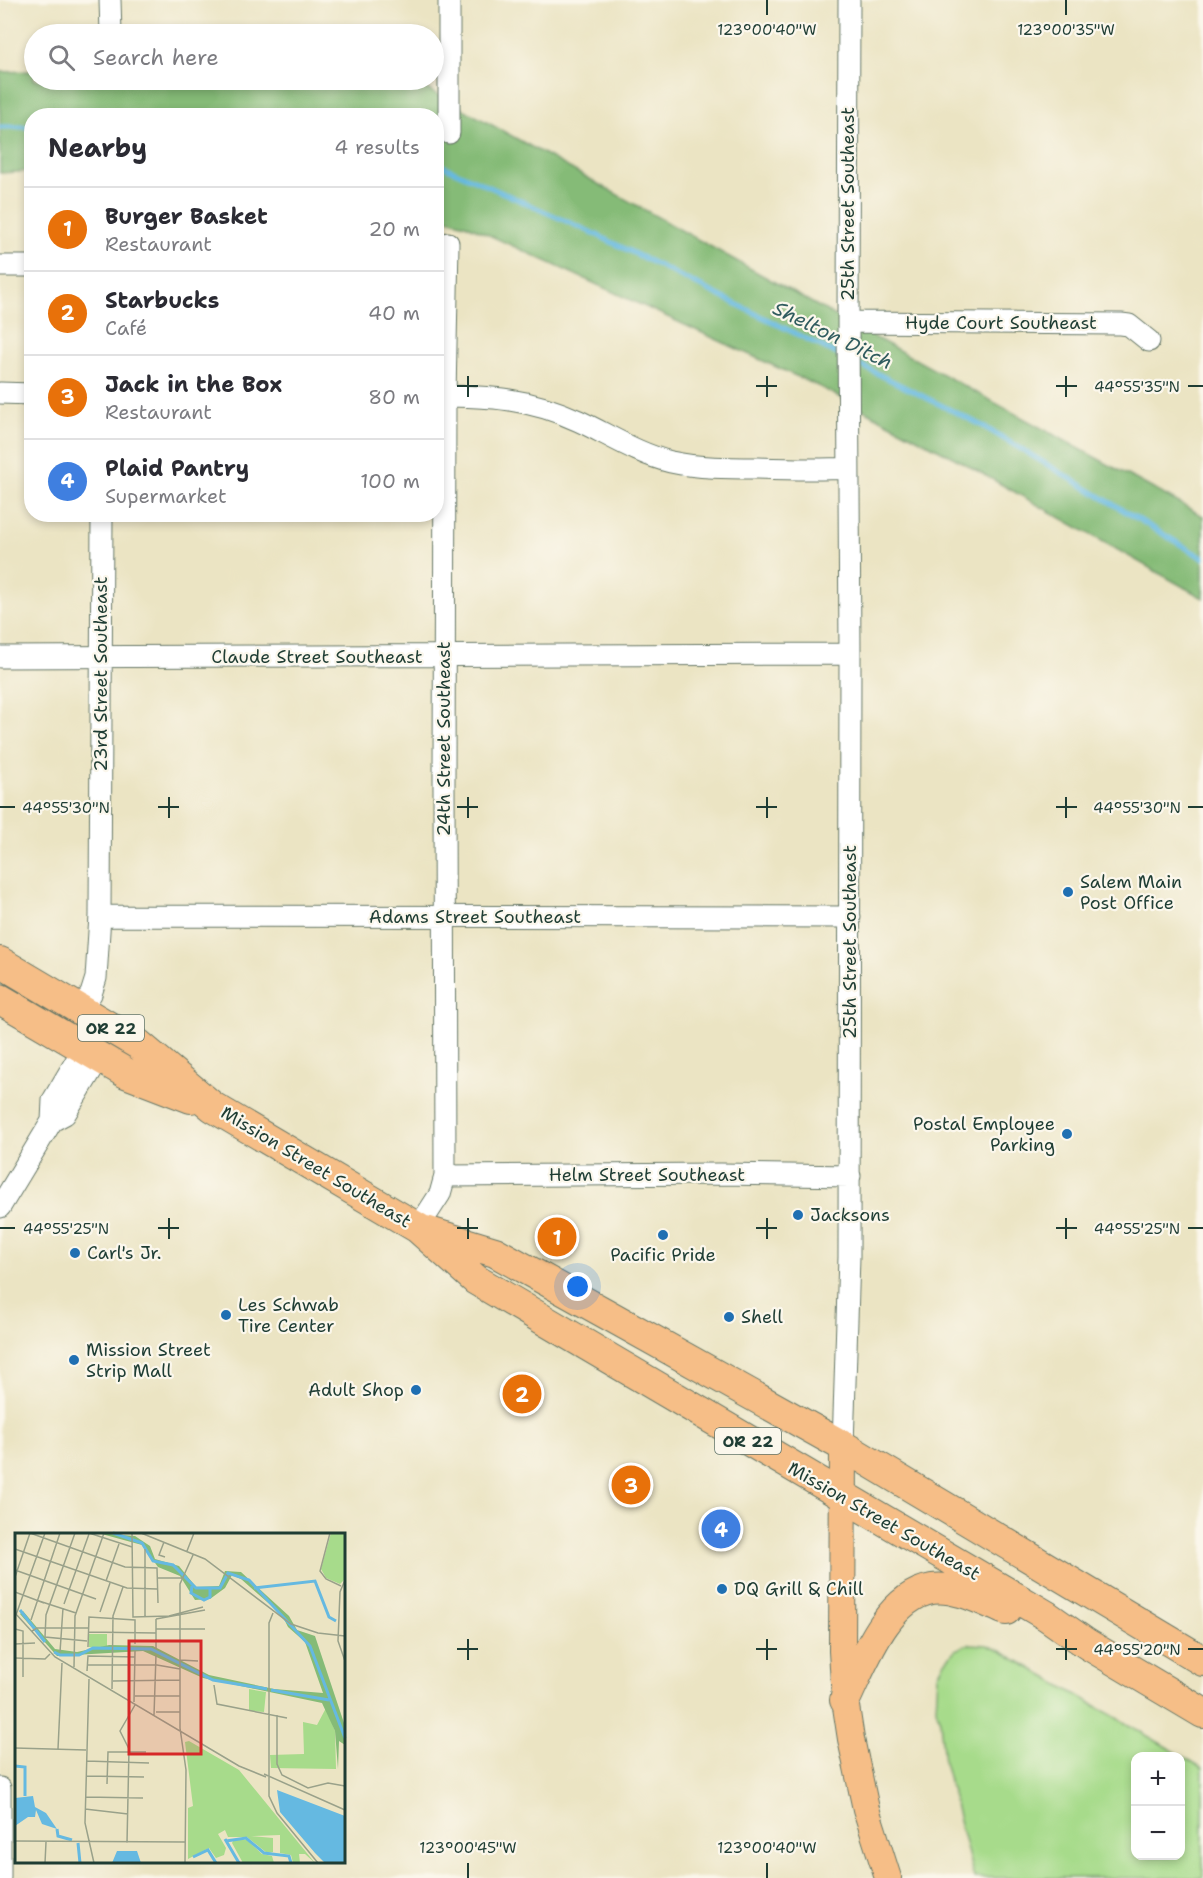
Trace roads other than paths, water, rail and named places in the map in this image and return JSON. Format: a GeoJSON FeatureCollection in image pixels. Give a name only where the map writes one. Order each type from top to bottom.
{"type":"FeatureCollection","features":[{"type":"Feature","properties":{"kind":"highway","name":"Mission Street Southeast"},"geometry":{"type":"LineString","coordinates":[[0,962],[138,1044],[213,1107],[418,1228],[476,1280],[1047,1616],[1087,1644],[1203,1713]]}},
{"type":"Feature","properties":{"kind":"highway","name":"Mission Street Southeast"},"geometry":{"type":"LineString","coordinates":[[0,997],[126,1074],[213,1107]]}},
{"type":"Feature","properties":{"kind":"highway"},"geometry":{"type":"LineString","coordinates":[[0,997],[63,1017],[74,1017],[80,1009]]}},
{"type":"Feature","properties":{"kind":"highway","name":"Mission Street Southeast"},"geometry":{"type":"LineString","coordinates":[[418,1228],[495,1252],[843,1446],[1203,1661]]}},
{"type":"Feature","properties":{"kind":"highway"},"geometry":{"type":"LineString","coordinates":[[845,1700],[884,1623],[910,1597],[933,1588],[958,1591],[1087,1644]]}},
{"type":"Feature","properties":{"kind":"main road","name":"25th Street Southeast"},"geometry":{"type":"LineString","coordinates":[[843,1446],[842,1651],[845,1700],[850,1739],[866,1809],[888,1878]]}},
{"type":"Feature","properties":{"kind":"street"},"geometry":{"type":"LineString","coordinates":[[110,0],[111,24]]}},
{"type":"Feature","properties":{"kind":"street"},"geometry":{"type":"LineString","coordinates":[[449,0],[449,133]]}},
{"type":"Feature","properties":{"kind":"street","name":"25th Street Southeast"},"geometry":{"type":"LineString","coordinates":[[843,1446],[849,1295],[850,1176],[849,0]]}},
{"type":"Feature","properties":{"kind":"street","name":"24th Street Southeast"},"geometry":{"type":"LineString","coordinates":[[444,330],[448,243]]}},
{"type":"Feature","properties":{"kind":"street"},"geometry":{"type":"LineString","coordinates":[[0,266],[24,266]]}},
{"type":"Feature","properties":{"kind":"street","name":"Hyde Court Southeast"},"geometry":{"type":"LineString","coordinates":[[848,322],[1121,324],[1129,325],[1149,341]]}},
{"type":"Feature","properties":{"kind":"street"},"geometry":{"type":"LineString","coordinates":[[0,393],[24,394]]}},
{"type":"Feature","properties":{"kind":"street"},"geometry":{"type":"LineString","coordinates":[[444,396],[476,396],[526,402],[579,421],[634,449],[670,461],[719,468],[822,470],[848,468]]}},
{"type":"Feature","properties":{"kind":"street","name":"23rd Street Southeast"},"geometry":{"type":"LineString","coordinates":[[80,1009],[91,994],[96,978],[100,916],[102,522]]}},
{"type":"Feature","properties":{"kind":"street","name":"24th Street Southeast"},"geometry":{"type":"LineString","coordinates":[[418,1228],[440,1194],[445,1176],[443,522]]}},
{"type":"Feature","properties":{"kind":"street","name":"Claude Street Southeast"},"geometry":{"type":"LineString","coordinates":[[0,657],[850,654]]}},
{"type":"Feature","properties":{"kind":"street","name":"Adams Street Southeast"},"geometry":{"type":"LineString","coordinates":[[100,916],[850,917]]}},
{"type":"Feature","properties":{"kind":"street"},"geometry":{"type":"LineString","coordinates":[[0,1207],[52,1121],[53,1100],[91,1053]]}},
{"type":"Feature","properties":{"kind":"street","name":"Helm Street Southeast"},"geometry":{"type":"LineString","coordinates":[[445,1176],[721,1174],[850,1176]]}},
{"type":"Feature","properties":{"kind":"street"},"geometry":{"type":"LineString","coordinates":[[0,1788],[6,1834],[0,1878]]}},
{"type":"Feature","properties":{"kind":"waterway","name":"Shelton Ditch"},"geometry":{"type":"LineString","coordinates":[[0,127],[24,127]]}},
{"type":"Feature","properties":{"kind":"waterway","name":"Shelton Ditch"},"geometry":{"type":"LineString","coordinates":[[444,167],[595,234],[843,357]]}},
{"type":"Feature","properties":{"kind":"waterway","name":"Shelton Ditch"},"geometry":{"type":"LineString","coordinates":[[854,362],[981,425],[1203,558]]}},
{"type":"Feature","properties":{"kind":"place","name":"Salem Main Post Office"},"geometry":{"type":"Point","coordinates":[1068,892]}},
{"type":"Feature","properties":{"kind":"place","name":"Postal Employee Parking"},"geometry":{"type":"Point","coordinates":[1067,1134]}},
{"type":"Feature","properties":{"kind":"place","name":"Jacksons"},"geometry":{"type":"Point","coordinates":[798,1215]}},
{"type":"Feature","properties":{"kind":"place","name":"Pacific Pride"},"geometry":{"type":"Point","coordinates":[663,1235]}},
{"type":"Feature","properties":{"kind":"place","name":"Burger Basket"},"geometry":{"type":"Point","coordinates":[557,1237]}},
{"type":"Feature","properties":{"kind":"place","name":"Carl's Jr."},"geometry":{"type":"Point","coordinates":[75,1253]}},
{"type":"Feature","properties":{"kind":"place","name":"Les Schwab Tire Center"},"geometry":{"type":"Point","coordinates":[226,1315]}},
{"type":"Feature","properties":{"kind":"place","name":"Shell"},"geometry":{"type":"Point","coordinates":[729,1317]}},
{"type":"Feature","properties":{"kind":"place","name":"Mission Street Strip Mall"},"geometry":{"type":"Point","coordinates":[74,1360]}},
{"type":"Feature","properties":{"kind":"place","name":"Adult Shop"},"geometry":{"type":"Point","coordinates":[416,1390]}},
{"type":"Feature","properties":{"kind":"place","name":"Starbucks"},"geometry":{"type":"Point","coordinates":[522,1394]}},
{"type":"Feature","properties":{"kind":"place","name":"Jack in the Box"},"geometry":{"type":"Point","coordinates":[631,1485]}},
{"type":"Feature","properties":{"kind":"place","name":"Plaid Pantry"},"geometry":{"type":"Point","coordinates":[721,1529]}},
{"type":"Feature","properties":{"kind":"place","name":"DQ Grill & Chill"},"geometry":{"type":"Point","coordinates":[722,1589]}}]}
